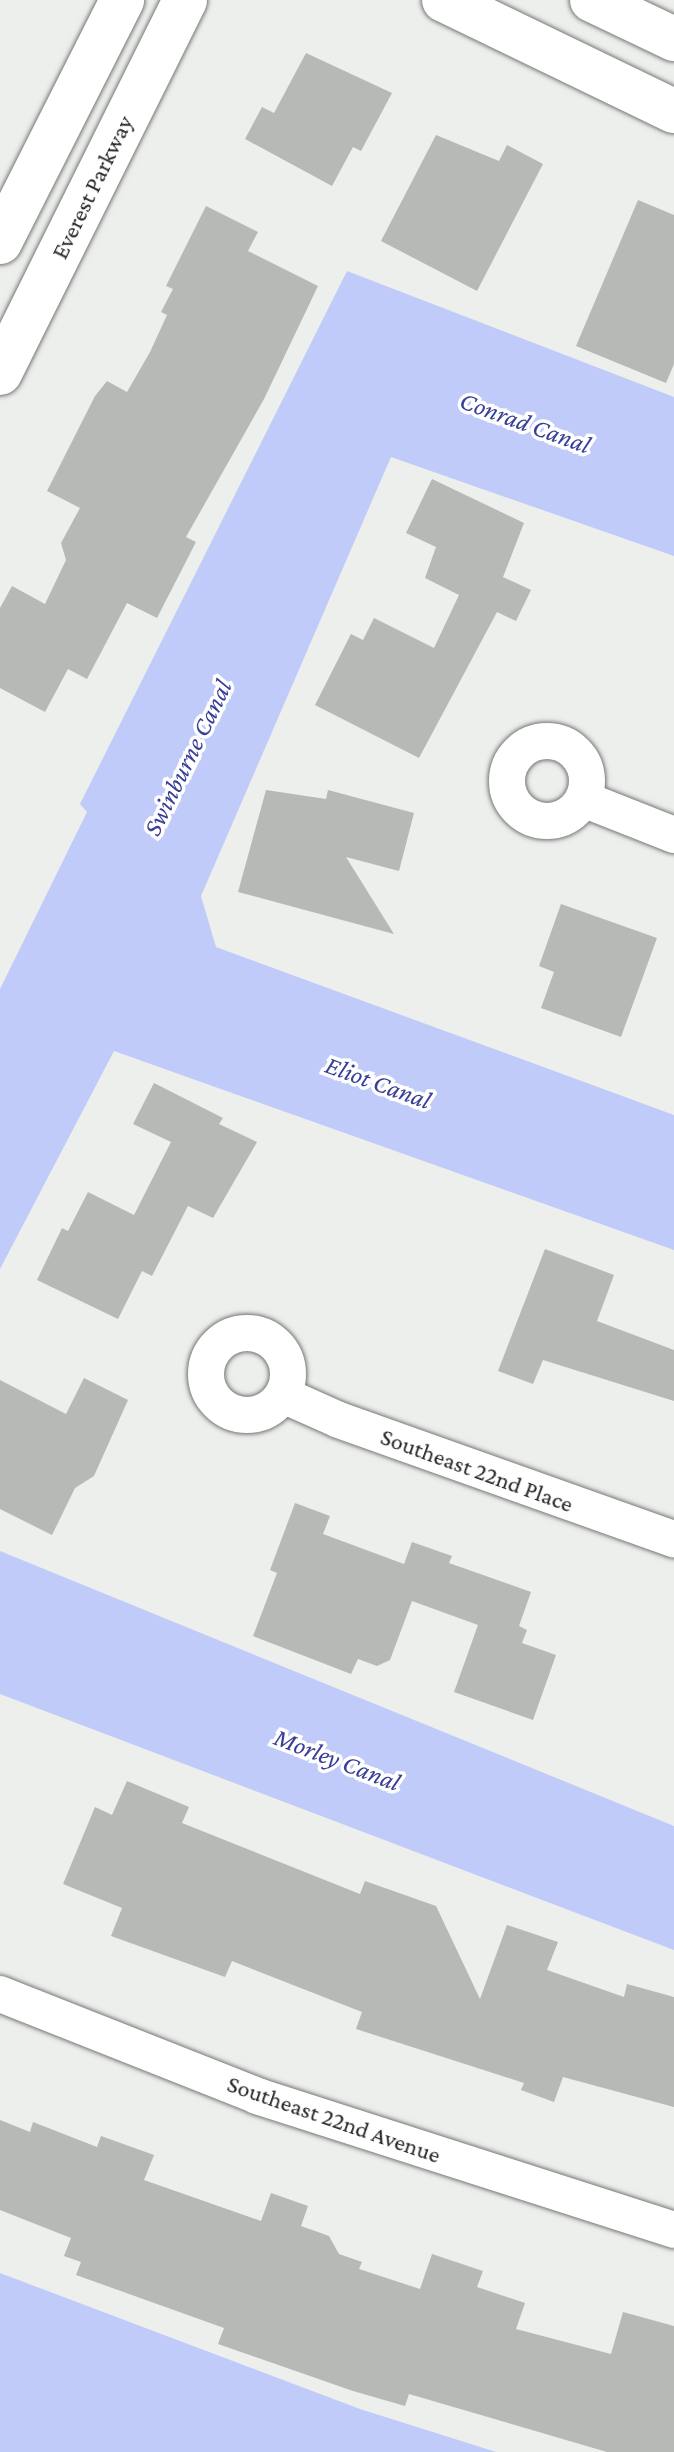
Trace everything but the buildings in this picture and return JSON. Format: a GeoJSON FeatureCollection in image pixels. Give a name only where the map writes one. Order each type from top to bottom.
{"type":"FeatureCollection","features":[{"type":"Feature","properties":{"kind":"street"},"geometry":{"type":"LineString","coordinates":[[0,242],[122,0]]}},
{"type":"Feature","properties":{"kind":"street","name":"Everest Parkway"},"geometry":{"type":"LineString","coordinates":[[0,373],[185,0]]}},
{"type":"Feature","properties":{"kind":"street"},"geometry":{"type":"LineString","coordinates":[[444,0],[674,111]]}},
{"type":"Feature","properties":{"kind":"street"},"geometry":{"type":"LineString","coordinates":[[592,0],[674,39]]}},
{"type":"Feature","properties":{"kind":"street"},"geometry":{"type":"LineString","coordinates":[[583,799],[674,835]]}},
{"type":"Feature","properties":{"kind":"street","name":"Southeast 22nd Place"},"geometry":{"type":"LineString","coordinates":[[283,1395],[339,1420],[674,1539]]}},
{"type":"Feature","properties":{"kind":"street","name":"Southeast 22nd Avenue"},"geometry":{"type":"LineString","coordinates":[[0,1994],[257,2096],[674,2230]]}},
{"type":"Feature","properties":{"kind":"water"},"geometry":{"type":"Polygon","coordinates":[[[347,271],[674,397],[674,556],[391,457],[201,896],[216,947],[674,1115],[674,1250],[114,1051],[0,1269],[0,989],[87,812],[80,804],[347,271]]]}},
{"type":"Feature","properties":{"kind":"water","name":"Morley Canal"},"geometry":{"type":"Polygon","coordinates":[[[0,1551],[674,1826],[674,1950],[0,1694],[0,1551]]]}},
{"type":"Feature","properties":{"kind":"water"},"geometry":{"type":"Polygon","coordinates":[[[0,2273],[360,2409],[496,2452],[0,2452],[0,2273]]]}},
{"type":"Feature","properties":{"kind":"water label","name":"Conrad Canal"},"geometry":{"type":"Point","coordinates":[525,423]}},
{"type":"Feature","properties":{"kind":"water label","name":"Swinburne Canal"},"geometry":{"type":"Point","coordinates":[188,758]}},
{"type":"Feature","properties":{"kind":"water label","name":"Eliot Canal"},"geometry":{"type":"Point","coordinates":[378,1083]}}]}
